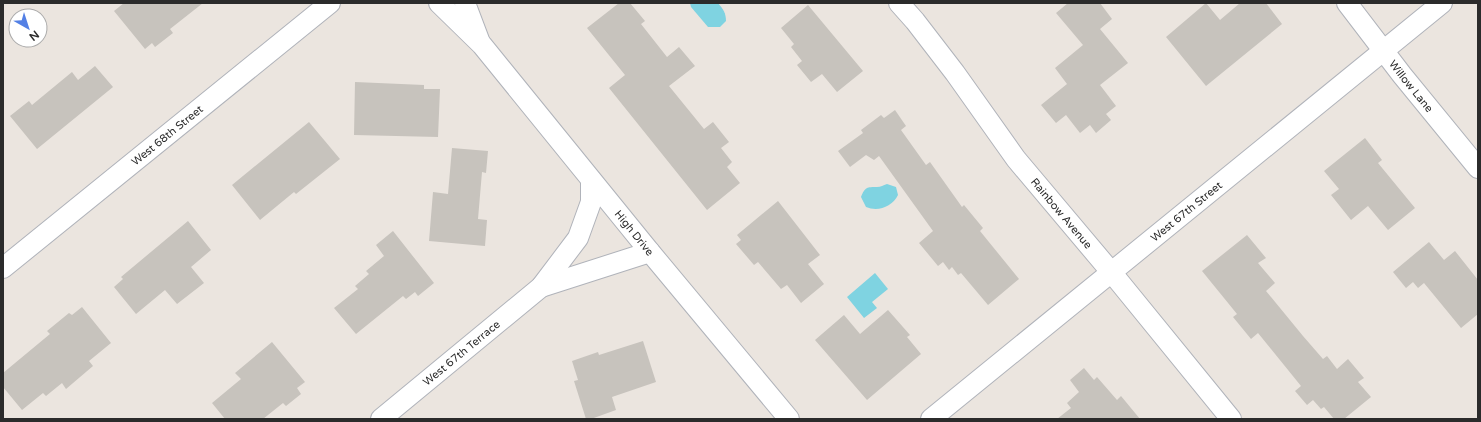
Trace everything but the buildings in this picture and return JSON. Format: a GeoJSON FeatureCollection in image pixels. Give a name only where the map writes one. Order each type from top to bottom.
{"type":"FeatureCollection","features":[{"type":"Feature","properties":{"kind":"street","name":"West 68th Street"},"geometry":{"type":"LineString","coordinates":[[3,268],[330,3]]}},
{"type":"Feature","properties":{"kind":"street","name":"High Drive"},"geometry":{"type":"LineString","coordinates":[[439,3],[482,45],[650,252],[789,419]]}},
{"type":"Feature","properties":{"kind":"street","name":"High Drive"},"geometry":{"type":"LineString","coordinates":[[465,3],[482,45]]}},
{"type":"Feature","properties":{"kind":"street","name":"Rainbow Avenue"},"geometry":{"type":"LineString","coordinates":[[899,3],[915,21],[955,73],[1016,159],[1112,273],[1231,419]]}},
{"type":"Feature","properties":{"kind":"street","name":"Willow Lane"},"geometry":{"type":"LineString","coordinates":[[1347,3],[1402,75],[1478,168]]}},
{"type":"Feature","properties":{"kind":"street","name":"West 67th Street"},"geometry":{"type":"LineString","coordinates":[[931,419],[1442,3]]}},
{"type":"Feature","properties":{"kind":"street","name":"West 67th Terrace"},"geometry":{"type":"LineString","coordinates":[[381,419],[541,287],[578,238],[591,202],[591,180]]}},
{"type":"Feature","properties":{"kind":"street","name":"West 67th Terrace"},"geometry":{"type":"LineString","coordinates":[[541,287],[650,252]]}},
{"type":"Feature","properties":{"kind":"water"},"geometry":{"type":"Polygon","coordinates":[[[690,3],[718,3],[724,11],[726,21],[720,27],[708,27],[691,7],[690,3]]]}},
{"type":"Feature","properties":{"kind":"water"},"geometry":{"type":"Polygon","coordinates":[[[887,184],[896,187],[898,195],[892,203],[880,209],[866,207],[861,197],[865,189],[880,187],[887,184]]]}},
{"type":"Feature","properties":{"kind":"water"},"geometry":{"type":"Polygon","coordinates":[[[875,273],[888,289],[872,302],[877,308],[864,318],[847,297],[875,273]]]}}]}
